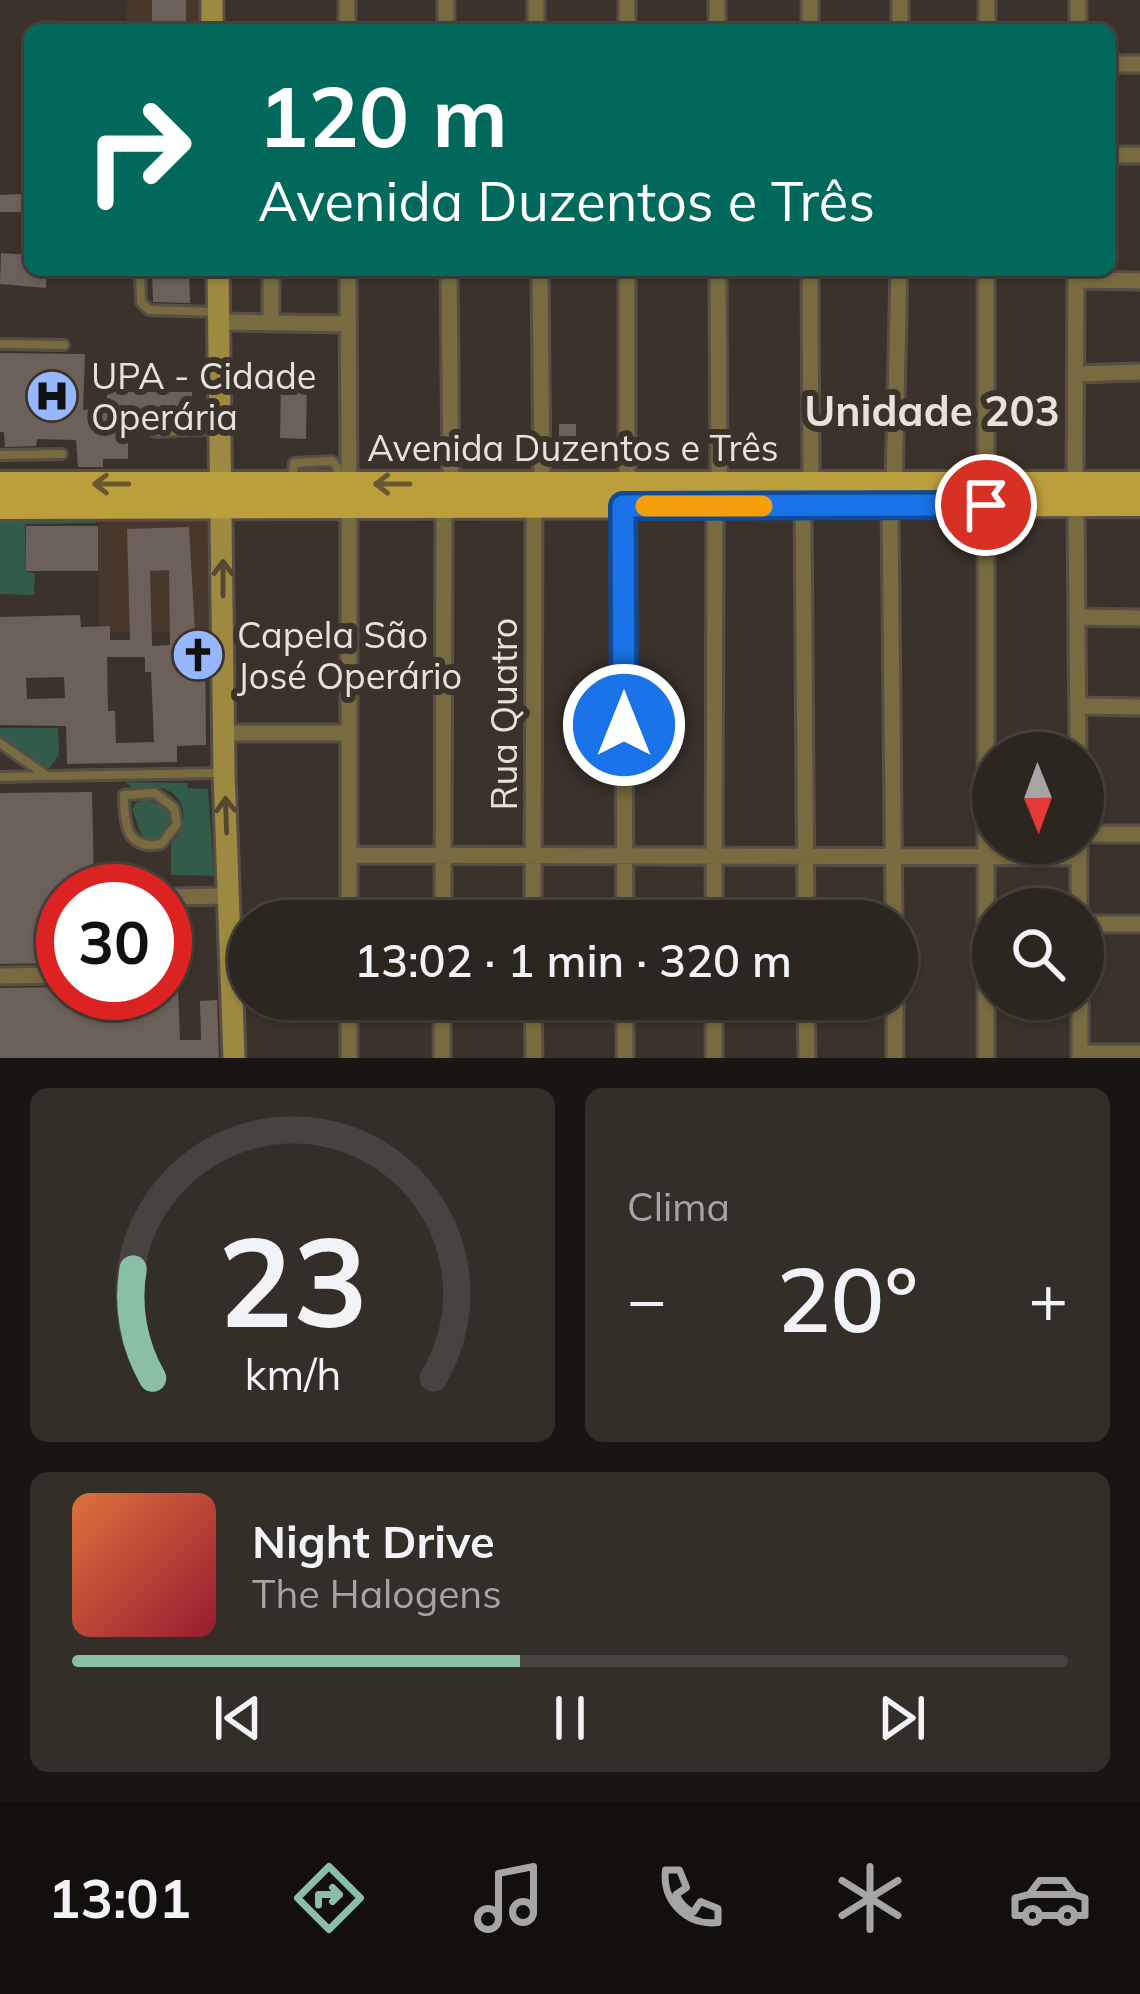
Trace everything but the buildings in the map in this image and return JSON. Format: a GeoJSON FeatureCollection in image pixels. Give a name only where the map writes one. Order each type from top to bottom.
{"type":"FeatureCollection","features":[{"type":"Feature","properties":{"kind":"main road"},"geometry":{"type":"LineString","coordinates":[[218,276],[224,773],[230,900]]}},
{"type":"Feature","properties":{"kind":"main road"},"geometry":{"type":"LineString","coordinates":[[0,484],[222,495]]}},
{"type":"Feature","properties":{"kind":"main road","name":"Avenida Duzentos e Três"},"geometry":{"type":"LineString","coordinates":[[222,495],[292,484],[345,491]]}},
{"type":"Feature","properties":{"kind":"main road","name":"Avenida Duzentos e Três"},"geometry":{"type":"LineString","coordinates":[[222,495],[345,491],[1076,494],[1140,484]]}},
{"type":"Feature","properties":{"kind":"main road","name":"Avenida Duzentos e Três"},"geometry":{"type":"LineString","coordinates":[[1076,494],[1140,504]]}},
{"type":"Feature","properties":{"kind":"main road"},"geometry":{"type":"LineString","coordinates":[[0,507],[222,495]]}},
{"type":"Feature","properties":{"kind":"main road"},"geometry":{"type":"LineString","coordinates":[[234,1058],[236,1020]]}},
{"type":"Feature","properties":{"kind":"street"},"geometry":{"type":"LineString","coordinates":[[271,323],[272,276]]}},
{"type":"Feature","properties":{"kind":"street"},"geometry":{"type":"LineString","coordinates":[[348,276],[345,491],[350,900]]}},
{"type":"Feature","properties":{"kind":"street"},"geometry":{"type":"LineString","coordinates":[[443,900],[448,276]]}},
{"type":"Feature","properties":{"kind":"street","name":"Rua Quatro"},"geometry":{"type":"LineString","coordinates":[[533,900],[539,276]]}},
{"type":"Feature","properties":{"kind":"street"},"geometry":{"type":"LineString","coordinates":[[625,900],[627,276]]}},
{"type":"Feature","properties":{"kind":"street"},"geometry":{"type":"LineString","coordinates":[[714,900],[718,276]]}},
{"type":"Feature","properties":{"kind":"street"},"geometry":{"type":"LineString","coordinates":[[806,900],[810,276]]}},
{"type":"Feature","properties":{"kind":"street"},"geometry":{"type":"LineString","coordinates":[[894,900],[892,494],[898,276]]}},
{"type":"Feature","properties":{"kind":"street"},"geometry":{"type":"LineString","coordinates":[[986,276],[986,732]]}},
{"type":"Feature","properties":{"kind":"street"},"geometry":{"type":"LineString","coordinates":[[1076,276],[1078,732]]}},
{"type":"Feature","properties":{"kind":"street"},"geometry":{"type":"LineString","coordinates":[[1089,276],[1140,280]]}},
{"type":"Feature","properties":{"kind":"street"},"geometry":{"type":"LineString","coordinates":[[219,317],[349,324]]}},
{"type":"Feature","properties":{"kind":"street"},"geometry":{"type":"LineString","coordinates":[[1076,374],[1140,373]]}},
{"type":"Feature","properties":{"kind":"street"},"geometry":{"type":"LineString","coordinates":[[1077,617],[1140,618]]}},
{"type":"Feature","properties":{"kind":"street"},"geometry":{"type":"LineString","coordinates":[[1078,706],[1140,706]]}},
{"type":"Feature","properties":{"kind":"street"},"geometry":{"type":"LineString","coordinates":[[224,733],[349,734]]}},
{"type":"Feature","properties":{"kind":"street"},"geometry":{"type":"LineString","coordinates":[[1104,834],[1140,834]]}},
{"type":"Feature","properties":{"kind":"street"},"geometry":{"type":"LineString","coordinates":[[349,855],[972,857]]}},
{"type":"Feature","properties":{"kind":"street"},"geometry":{"type":"LineString","coordinates":[[986,864],[986,1058]]}},
{"type":"Feature","properties":{"kind":"street"},"geometry":{"type":"LineString","coordinates":[[192,897],[229,896]]}},
{"type":"Feature","properties":{"kind":"street"},"geometry":{"type":"LineString","coordinates":[[1104,924],[1140,924]]}},
{"type":"Feature","properties":{"kind":"street"},"geometry":{"type":"LineString","coordinates":[[0,976],[36,976]]}},
{"type":"Feature","properties":{"kind":"street"},"geometry":{"type":"LineString","coordinates":[[350,1020],[350,1058]]}},
{"type":"Feature","properties":{"kind":"street"},"geometry":{"type":"LineString","coordinates":[[442,1020],[442,1058]]}},
{"type":"Feature","properties":{"kind":"street"},"geometry":{"type":"LineString","coordinates":[[533,1020],[534,1058]]}},
{"type":"Feature","properties":{"kind":"street"},"geometry":{"type":"LineString","coordinates":[[625,1020],[625,1058]]}},
{"type":"Feature","properties":{"kind":"street"},"geometry":{"type":"LineString","coordinates":[[714,1020],[714,1058]]}},
{"type":"Feature","properties":{"kind":"street"},"geometry":{"type":"LineString","coordinates":[[806,1020],[806,1058]]}},
{"type":"Feature","properties":{"kind":"street"},"geometry":{"type":"LineString","coordinates":[[895,1020],[896,1058]]}},
{"type":"Feature","properties":{"kind":"street"},"geometry":{"type":"LineString","coordinates":[[1080,1020],[1080,1055],[1140,1053]]}},
{"type":"Feature","properties":{"kind":"lane"},"geometry":{"type":"LineString","coordinates":[[140,276],[141,302],[148,310],[219,317]]}},
{"type":"Feature","properties":{"kind":"lane"},"geometry":{"type":"LineString","coordinates":[[0,344],[64,345]]}},
{"type":"Feature","properties":{"kind":"lane"},"geometry":{"type":"LineString","coordinates":[[155,432],[221,429]]}},
{"type":"Feature","properties":{"kind":"lane"},"geometry":{"type":"LineString","coordinates":[[0,455],[62,454]]}},
{"type":"Feature","properties":{"kind":"lane"},"geometry":{"type":"LineString","coordinates":[[0,743],[47,776]]}},
{"type":"Feature","properties":{"kind":"lane"},"geometry":{"type":"LineString","coordinates":[[0,777],[224,773]]}},
{"type":"Feature","properties":{"kind":"lane"},"geometry":{"type":"LineString","coordinates":[[112,775],[124,795],[124,826],[134,841],[152,846],[169,839],[177,816],[170,801],[155,794],[124,795]]}},
{"type":"Feature","properties":{"kind":"shaded area"},"geometry":{"type":"Polygon","coordinates":[[[127,0],[200,0],[200,24],[43,24],[43,19],[125,23],[127,0]]]}},
{"type":"Feature","properties":{"kind":"shaded area"},"geometry":{"type":"Polygon","coordinates":[[[98,516],[210,517],[209,631],[99,633],[98,516]]]}},
{"type":"Feature","properties":{"kind":"green space"},"geometry":{"type":"Polygon","coordinates":[[[96,517],[96,523],[25,524],[26,572],[35,573],[34,595],[0,594],[0,518],[96,517]]]}},
{"type":"Feature","properties":{"kind":"green space"},"geometry":{"type":"Polygon","coordinates":[[[0,728],[58,728],[59,755],[48,770],[0,739],[0,728]]]}},
{"type":"Feature","properties":{"kind":"green space"},"geometry":{"type":"Polygon","coordinates":[[[126,782],[187,783],[188,788],[208,789],[214,876],[192,875],[192,864],[171,864],[171,843],[183,820],[177,797],[161,788],[131,788],[126,782]]]}},
{"type":"Feature","properties":{"kind":"green space"},"geometry":{"type":"Polygon","coordinates":[[[147,799],[171,810],[168,829],[157,838],[143,840],[132,809],[147,799]]]}},
{"type":"Feature","properties":{"kind":"slow traffic"},"geometry":{"type":"LineString","coordinates":[[646,506],[762,506]]}},
{"type":"Feature","properties":{"kind":"place","name":"UPA - Cidade Operária"},"geometry":{"type":"Point","coordinates":[52,396]}},
{"type":"Feature","properties":{"kind":"place","name":"Capela São José Operário"},"geometry":{"type":"Point","coordinates":[198,655]}},
{"type":"Feature","properties":{"kind":"district","name":"Unidade 203"},"geometry":{"type":"Point","coordinates":[932,410]}},
{"type":"Feature","properties":{"kind":"route"},"geometry":{"type":"LineString","coordinates":[[624,725],[623,506],[986,505]]}}]}
